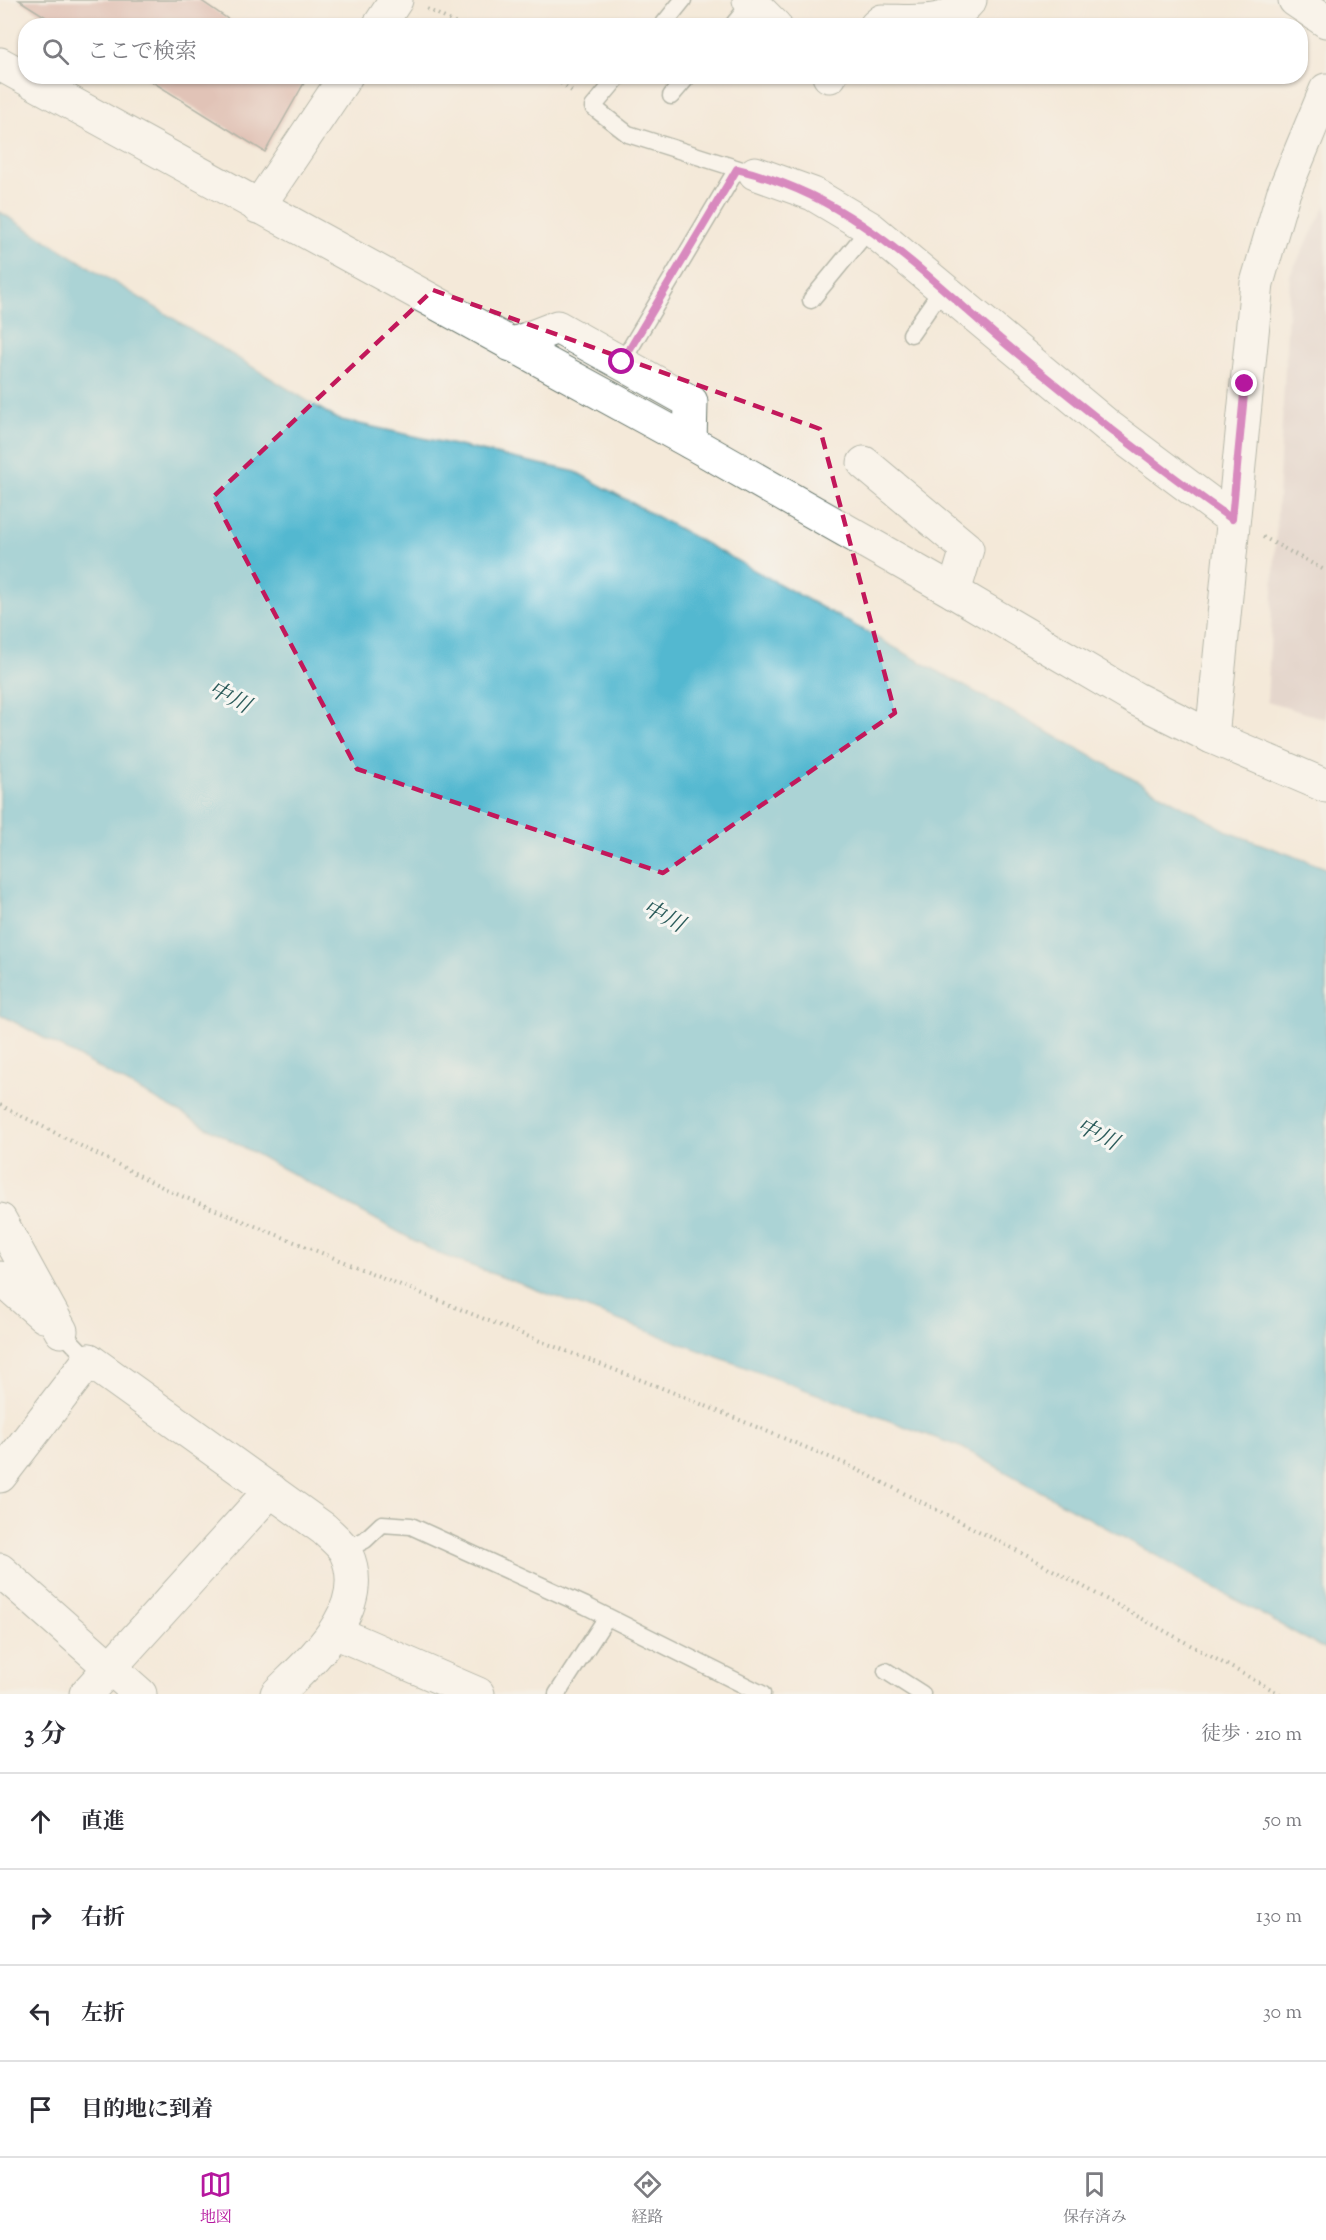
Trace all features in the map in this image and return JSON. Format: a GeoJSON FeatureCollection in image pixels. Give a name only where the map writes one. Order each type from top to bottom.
{"type":"FeatureCollection","features":[{"type":"Feature","properties":{"kind":"street"},"geometry":{"type":"LineString","coordinates":[[946,18],[962,9],[970,0]]}},
{"type":"Feature","properties":{"kind":"street"},"geometry":{"type":"LineString","coordinates":[[1295,0],[1326,21]]}},
{"type":"Feature","properties":{"kind":"street"},"geometry":{"type":"LineString","coordinates":[[389,18],[407,2]]}},
{"type":"Feature","properties":{"kind":"street"},"geometry":{"type":"LineString","coordinates":[[744,10],[760,18]]}},
{"type":"Feature","properties":{"kind":"street"},"geometry":{"type":"LineString","coordinates":[[0,64],[18,74]]}},
{"type":"Feature","properties":{"kind":"street"},"geometry":{"type":"LineString","coordinates":[[36,84],[690,442],[954,591],[1136,699],[1212,737],[1326,786]]}},
{"type":"Feature","properties":{"kind":"street"},"geometry":{"type":"LineString","coordinates":[[258,207],[341,84]]}},
{"type":"Feature","properties":{"kind":"street"},"geometry":{"type":"LineString","coordinates":[[1212,737],[1244,526],[1257,283],[1283,194],[1326,90]]}},
{"type":"Feature","properties":{"kind":"street"},"geometry":{"type":"LineString","coordinates":[[746,171],[813,194],[870,228],[1109,427],[1244,526]]}},
{"type":"Feature","properties":{"kind":"street"},"geometry":{"type":"LineString","coordinates":[[511,345],[557,327],[622,362],[691,402],[690,442]]}},
{"type":"Feature","properties":{"kind":"street"},"geometry":{"type":"LineString","coordinates":[[864,463],[967,549],[954,591]]}},
{"type":"Feature","properties":{"kind":"street"},"geometry":{"type":"LineString","coordinates":[[0,1220],[61,1331]]}},
{"type":"Feature","properties":{"kind":"street"},"geometry":{"type":"LineString","coordinates":[[0,1278],[61,1331]]}},
{"type":"Feature","properties":{"kind":"street"},"geometry":{"type":"LineString","coordinates":[[0,1476],[89,1360],[324,1529],[345,1550],[352,1570],[351,1598],[335,1632],[277,1694]]}},
{"type":"Feature","properties":{"kind":"street"},"geometry":{"type":"LineString","coordinates":[[86,1694],[271,1490]]}},
{"type":"Feature","properties":{"kind":"street"},"geometry":{"type":"LineString","coordinates":[[0,1570],[141,1694]]}},
{"type":"Feature","properties":{"kind":"street"},"geometry":{"type":"LineString","coordinates":[[335,1632],[478,1694]]}},
{"type":"Feature","properties":{"kind":"lane"},"geometry":{"type":"LineString","coordinates":[[668,18],[683,0]]}},
{"type":"Feature","properties":{"kind":"lane"},"geometry":{"type":"LineString","coordinates":[[612,84],[593,107],[628,134],[746,171],[622,362]]}},
{"type":"Feature","properties":{"kind":"lane"},"geometry":{"type":"LineString","coordinates":[[671,96],[681,84]]}},
{"type":"Feature","properties":{"kind":"lane"},"geometry":{"type":"LineString","coordinates":[[811,300],[870,228]]}},
{"type":"Feature","properties":{"kind":"lane"},"geometry":{"type":"LineString","coordinates":[[910,334],[943,288]]}},
{"type":"Feature","properties":{"kind":"lane"},"geometry":{"type":"LineString","coordinates":[[61,1331],[89,1360]]}},
{"type":"Feature","properties":{"kind":"lane"},"geometry":{"type":"LineString","coordinates":[[345,1550],[365,1540],[382,1524],[411,1526],[607,1617],[762,1694]]}},
{"type":"Feature","properties":{"kind":"lane"},"geometry":{"type":"LineString","coordinates":[[557,1694],[607,1617]]}},
{"type":"Feature","properties":{"kind":"lane"},"geometry":{"type":"LineString","coordinates":[[886,1671],[922,1694]]}},
{"type":"Feature","properties":{"kind":"path"},"geometry":{"type":"LineString","coordinates":[[407,2],[443,18]]}},
{"type":"Feature","properties":{"kind":"path"},"geometry":{"type":"LineString","coordinates":[[1244,526],[1326,571]]}},
{"type":"Feature","properties":{"kind":"path"},"geometry":{"type":"LineString","coordinates":[[0,1105],[174,1193],[498,1325],[667,1389],[846,1464],[1018,1551],[1280,1694]]}},
{"type":"Feature","properties":{"kind":"highlighted area"},"geometry":{"type":"Polygon","coordinates":[[[433,290],[820,429],[895,713],[663,873],[357,769],[213,497],[433,290]]]}},
{"type":"Feature","properties":{"kind":"shaded area"},"geometry":{"type":"Polygon","coordinates":[[[1326,205],[1326,719],[1267,702],[1290,275],[1326,205]]]}},
{"type":"Feature","properties":{"kind":"water","name":"中川"},"geometry":{"type":"Polygon","coordinates":[[[0,212],[337,419],[576,472],[1231,833],[1326,868],[1326,1650],[963,1448],[437,1253],[0,1014],[0,212]]]}},
{"type":"Feature","properties":{"kind":"building"},"geometry":{"type":"Polygon","coordinates":[[[19,0],[200,0],[226,18],[47,18],[19,0]]]}},
{"type":"Feature","properties":{"kind":"building"},"geometry":{"type":"Polygon","coordinates":[[[156,84],[303,84],[265,152],[156,84]]]}},
{"type":"Feature","properties":{"kind":"route"},"geometry":{"type":"LineString","coordinates":[[622,362],[737,169],[755,173],[813,194],[870,228],[1012,349],[1109,427],[1232,519],[1245,384]]}}]}
